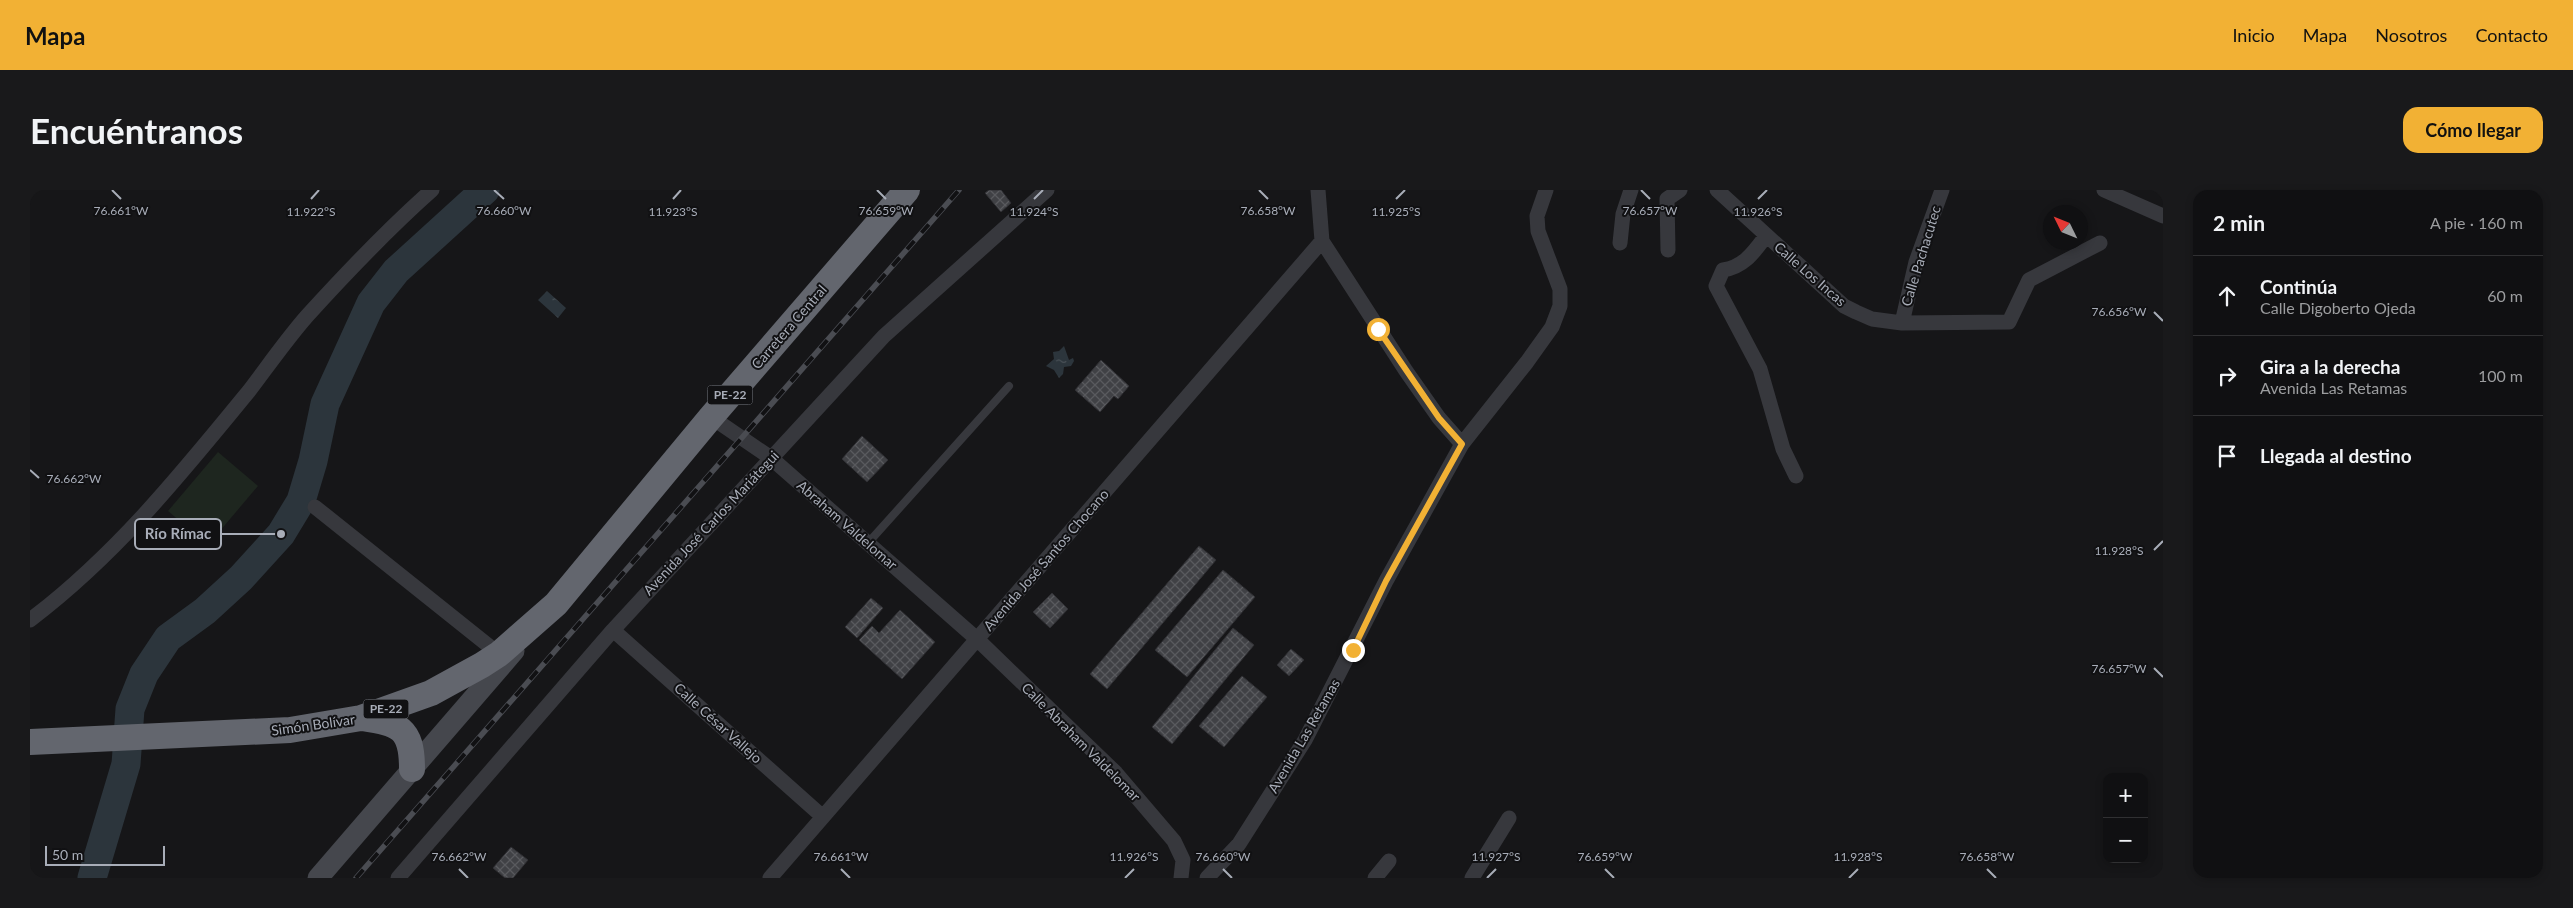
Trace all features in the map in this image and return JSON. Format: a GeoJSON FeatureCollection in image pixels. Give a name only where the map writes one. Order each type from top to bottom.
{"type":"FeatureCollection","features":[{"type":"Feature","properties":{"kind":"highway","name":"Carretera Central"},"geometry":{"type":"LineString","coordinates":[[556,604],[712,417],[907,190]]}},
{"type":"Feature","properties":{"kind":"highway","name":"Simón Bolívar"},"geometry":{"type":"LineString","coordinates":[[30,742],[290,730],[361,718],[431,693],[499,654],[556,604]]}},
{"type":"Feature","properties":{"kind":"highway"},"geometry":{"type":"LineString","coordinates":[[361,718],[392,723],[404,730],[409,740],[412,769]]}},
{"type":"Feature","properties":{"kind":"street"},"geometry":{"type":"LineString","coordinates":[[30,620],[97,564],[133,526],[212,436],[306,317],[406,213],[432,190]]}},
{"type":"Feature","properties":{"kind":"street","name":"Avenida José Carlos Mariátegui"},"geometry":{"type":"LineString","coordinates":[[398,878],[613,630],[884,336],[1047,190]]}},
{"type":"Feature","properties":{"kind":"street"},"geometry":{"type":"LineString","coordinates":[[1318,190],[1322,241],[1406,371],[1439,418],[1462,444]]}},
{"type":"Feature","properties":{"kind":"street","name":"Avenida Las Retamas"},"geometry":{"type":"LineString","coordinates":[[1207,878],[1239,844],[1305,740],[1386,581],[1462,444],[1527,362],[1552,327],[1560,306],[1560,289],[1538,231],[1538,216],[1546,190]]}},
{"type":"Feature","properties":{"kind":"street"},"geometry":{"type":"LineString","coordinates":[[1620,243],[1622,214],[1632,190]]}},
{"type":"Feature","properties":{"kind":"street"},"geometry":{"type":"LineString","coordinates":[[1668,250],[1667,199],[1680,190]]}},
{"type":"Feature","properties":{"kind":"street","name":"Calle Los Incas"},"geometry":{"type":"LineString","coordinates":[[1717,190],[1844,306],[1872,319],[1902,323],[2009,322],[2028,280],[2100,243]]}},
{"type":"Feature","properties":{"kind":"street","name":"Calle Pachacutec"},"geometry":{"type":"LineString","coordinates":[[1902,323],[1916,262],[1942,190]]}},
{"type":"Feature","properties":{"kind":"street"},"geometry":{"type":"LineString","coordinates":[[2104,190],[2163,216]]}},
{"type":"Feature","properties":{"kind":"street"},"geometry":{"type":"LineString","coordinates":[[1766,236],[1743,263],[1733,269],[1723,270],[1716,286],[1734,314],[1760,369],[1783,449],[1796,476]]}},
{"type":"Feature","properties":{"kind":"street","name":"Avenida José Santos Chocano"},"geometry":{"type":"LineString","coordinates":[[770,878],[1322,241]]}},
{"type":"Feature","properties":{"kind":"street","name":"Abraham Valdelomar"},"geometry":{"type":"LineString","coordinates":[[712,417],[771,458],[978,640]]}},
{"type":"Feature","properties":{"kind":"street"},"geometry":{"type":"LineString","coordinates":[[315,507],[499,654]]}},
{"type":"Feature","properties":{"kind":"street"},"geometry":{"type":"LineString","coordinates":[[318,878],[556,604]]}},
{"type":"Feature","properties":{"kind":"street","name":"Calle César Vallejo"},"geometry":{"type":"LineString","coordinates":[[613,630],[823,817]]}},
{"type":"Feature","properties":{"kind":"street","name":"Calle Abraham Valdelomar"},"geometry":{"type":"LineString","coordinates":[[978,640],[1116,773],[1174,841],[1183,860],[1181,878]]}},
{"type":"Feature","properties":{"kind":"street"},"geometry":{"type":"LineString","coordinates":[[1472,878],[1508,818]]}},
{"type":"Feature","properties":{"kind":"street"},"geometry":{"type":"LineString","coordinates":[[1374,878],[1389,861]]}},
{"type":"Feature","properties":{"kind":"lane"},"geometry":{"type":"LineString","coordinates":[[868,543],[1008,386]]}},
{"type":"Feature","properties":{"kind":"shaded area"},"geometry":{"type":"Polygon","coordinates":[[[218,452],[258,486],[208,545],[168,511],[218,452]]]}},
{"type":"Feature","properties":{"kind":"water"},"geometry":{"type":"Polygon","coordinates":[[[547,291],[566,308],[558,318],[538,300],[547,291]]]}},
{"type":"Feature","properties":{"kind":"water"},"geometry":{"type":"Polygon","coordinates":[[[1064,346],[1069,360],[1073,358],[1074,361],[1071,366],[1064,367],[1063,374],[1059,378],[1054,370],[1046,366],[1054,359],[1053,352],[1059,351],[1064,346]]]}},
{"type":"Feature","properties":{"kind":"building"},"geometry":{"type":"Polygon","coordinates":[[[989,190],[1001,190],[1011,203],[1001,212],[985,193],[989,190]]]}},
{"type":"Feature","properties":{"kind":"building"},"geometry":{"type":"Polygon","coordinates":[[[1101,360],[1129,386],[1118,399],[1114,396],[1100,412],[1075,390],[1101,360]]]}},
{"type":"Feature","properties":{"kind":"building"},"geometry":{"type":"Polygon","coordinates":[[[862,436],[888,460],[867,482],[842,459],[862,436]]]}},
{"type":"Feature","properties":{"kind":"building"},"geometry":{"type":"Polygon","coordinates":[[[1199,546],[1216,560],[1107,689],[1090,674],[1199,546]]]}},
{"type":"Feature","properties":{"kind":"building"},"geometry":{"type":"Polygon","coordinates":[[[1223,570],[1255,597],[1187,677],[1155,650],[1223,570]]]}},
{"type":"Feature","properties":{"kind":"building"},"geometry":{"type":"Polygon","coordinates":[[[1052,593],[1068,609],[1050,628],[1033,612],[1052,593]]]}},
{"type":"Feature","properties":{"kind":"building"},"geometry":{"type":"Polygon","coordinates":[[[871,598],[883,608],[857,638],[845,627],[871,598]]]}},
{"type":"Feature","properties":{"kind":"building"},"geometry":{"type":"Polygon","coordinates":[[[900,610],[935,642],[902,679],[859,640],[872,626],[879,633],[900,610]]]}},
{"type":"Feature","properties":{"kind":"building"},"geometry":{"type":"Polygon","coordinates":[[[1233,628],[1254,645],[1172,744],[1152,727],[1233,628]]]}},
{"type":"Feature","properties":{"kind":"building"},"geometry":{"type":"Polygon","coordinates":[[[1291,649],[1304,660],[1289,676],[1277,665],[1291,649]]]}},
{"type":"Feature","properties":{"kind":"building"},"geometry":{"type":"Polygon","coordinates":[[[1242,676],[1267,697],[1224,747],[1199,726],[1242,676]]]}},
{"type":"Feature","properties":{"kind":"building"},"geometry":{"type":"Polygon","coordinates":[[[511,847],[528,860],[513,878],[505,878],[493,868],[511,847]]]}},
{"type":"Feature","properties":{"kind":"waterway"},"geometry":{"type":"LineString","coordinates":[[92,878],[126,764],[130,709],[144,674],[168,638],[205,611],[241,578],[281,534],[301,501],[313,461],[325,404],[371,303],[396,271],[485,190]]}},
{"type":"Feature","properties":{"kind":"railway"},"geometry":{"type":"LineString","coordinates":[[356,878],[959,190]]}},
{"type":"Feature","properties":{"kind":"place","name":"Río Rímac"},"geometry":{"type":"Point","coordinates":[281,534]}},
{"type":"Feature","properties":{"kind":"route"},"geometry":{"type":"LineString","coordinates":[[1353,650],[1386,581],[1462,444],[1439,418],[1378,329]]}}]}
